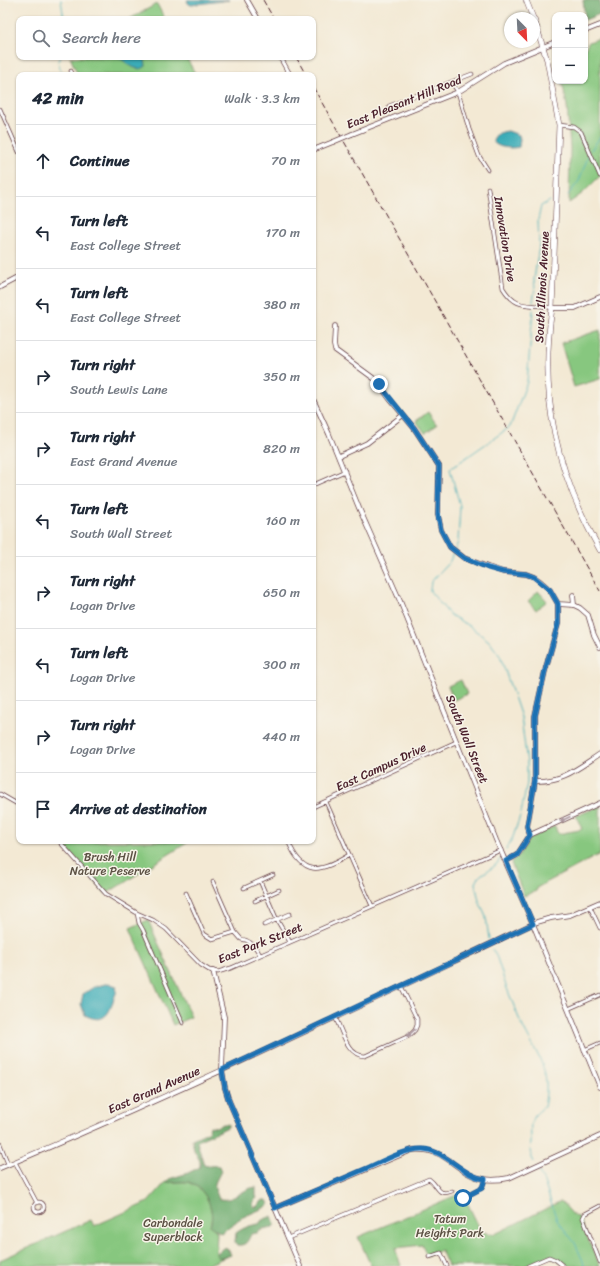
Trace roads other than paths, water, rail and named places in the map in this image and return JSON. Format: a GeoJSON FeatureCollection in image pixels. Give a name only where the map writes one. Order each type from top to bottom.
{"type":"FeatureCollection","features":[{"type":"Feature","properties":{"kind":"highway","name":"South Illinois Avenue"},"geometry":{"type":"LineString","coordinates":[[526,0],[531,12]]}},
{"type":"Feature","properties":{"kind":"highway","name":"South Illinois Avenue"},"geometry":{"type":"LineString","coordinates":[[540,38],[547,60],[559,125],[552,308],[549,328],[549,396],[553,426],[561,460],[575,500],[600,549]]}},
{"type":"Feature","properties":{"kind":"street"},"geometry":{"type":"LineString","coordinates":[[247,0],[256,16]]}},
{"type":"Feature","properties":{"kind":"street"},"geometry":{"type":"LineString","coordinates":[[588,29],[600,25]]}},
{"type":"Feature","properties":{"kind":"street","name":"East Pleasant Hill Road"},"geometry":{"type":"LineString","coordinates":[[316,149],[458,92],[504,63],[552,43]]}},
{"type":"Feature","properties":{"kind":"street"},"geometry":{"type":"LineString","coordinates":[[282,60],[288,72]]}},
{"type":"Feature","properties":{"kind":"street"},"geometry":{"type":"LineString","coordinates":[[389,106],[452,83],[472,74]]}},
{"type":"Feature","properties":{"kind":"street"},"geometry":{"type":"LineString","coordinates":[[452,83],[458,92],[479,156],[488,170]]}},
{"type":"Feature","properties":{"kind":"street"},"geometry":{"type":"LineString","coordinates":[[0,109],[16,145]]}},
{"type":"Feature","properties":{"kind":"street"},"geometry":{"type":"LineString","coordinates":[[559,125],[574,127],[581,132],[600,176]]}},
{"type":"Feature","properties":{"kind":"street","name":"Innovation Drive"},"geometry":{"type":"LineString","coordinates":[[488,188],[503,288],[513,301],[518,304],[552,308]]}},
{"type":"Feature","properties":{"kind":"street"},"geometry":{"type":"LineString","coordinates":[[0,287],[16,279]]}},
{"type":"Feature","properties":{"kind":"street"},"geometry":{"type":"LineString","coordinates":[[552,308],[574,308],[600,297]]}},
{"type":"Feature","properties":{"kind":"street"},"geometry":{"type":"LineString","coordinates":[[335,326],[335,350],[376,380],[414,428],[439,466],[438,515],[443,535],[454,551],[464,558],[488,568],[503,572],[526,574],[534,577],[550,590],[558,604],[558,624],[545,671],[535,716],[535,781],[527,826],[530,835]]}},
{"type":"Feature","properties":{"kind":"street","name":"South Wall Street"},"geometry":{"type":"LineString","coordinates":[[316,406],[339,456],[359,508],[403,608],[456,742],[600,1087]]}},
{"type":"Feature","properties":{"kind":"street"},"geometry":{"type":"LineString","coordinates":[[339,456],[367,443],[403,415]]}},
{"type":"Feature","properties":{"kind":"street"},"geometry":{"type":"LineString","coordinates":[[316,484],[345,471]]}},
{"type":"Feature","properties":{"kind":"street"},"geometry":{"type":"LineString","coordinates":[[573,596],[574,604]]}},
{"type":"Feature","properties":{"kind":"street"},"geometry":{"type":"LineString","coordinates":[[558,604],[574,604],[588,615],[594,635],[600,647]]}},
{"type":"Feature","properties":{"kind":"street","name":"East Campus Drive"},"geometry":{"type":"LineString","coordinates":[[316,806],[456,742]]}},
{"type":"Feature","properties":{"kind":"street"},"geometry":{"type":"LineString","coordinates":[[535,781],[551,781],[580,768],[600,754]]}},
{"type":"Feature","properties":{"kind":"street"},"geometry":{"type":"LineString","coordinates":[[0,794],[16,803]]}},
{"type":"Feature","properties":{"kind":"street"},"geometry":{"type":"LineString","coordinates":[[326,802],[372,906]]}},
{"type":"Feature","properties":{"kind":"street"},"geometry":{"type":"LineString","coordinates":[[506,861],[517,855],[530,835],[600,804]]}},
{"type":"Feature","properties":{"kind":"street","name":"East Park Street"},"geometry":{"type":"LineString","coordinates":[[61,844],[106,894],[166,929],[201,965],[218,972],[501,850]]}},
{"type":"Feature","properties":{"kind":"street"},"geometry":{"type":"LineString","coordinates":[[290,844],[297,859],[304,865],[311,867],[324,868],[337,863],[349,855]]}},
{"type":"Feature","properties":{"kind":"street"},"geometry":{"type":"LineString","coordinates":[[244,888],[273,875]]}},
{"type":"Feature","properties":{"kind":"street"},"geometry":{"type":"LineString","coordinates":[[260,881],[290,942]]}},
{"type":"Feature","properties":{"kind":"street"},"geometry":{"type":"LineString","coordinates":[[213,882],[234,932],[241,939],[252,943],[260,955]]}},
{"type":"Feature","properties":{"kind":"street"},"geometry":{"type":"LineString","coordinates":[[255,901],[279,890]]}},
{"type":"Feature","properties":{"kind":"street"},"geometry":{"type":"LineString","coordinates":[[186,893],[204,934],[212,939],[234,932]]}},
{"type":"Feature","properties":{"kind":"street","name":"East Grand Avenue"},"geometry":{"type":"LineString","coordinates":[[0,1168],[222,1070],[533,924],[551,918],[570,916],[600,902]]}},
{"type":"Feature","properties":{"kind":"street"},"geometry":{"type":"LineString","coordinates":[[590,907],[600,928]]}},
{"type":"Feature","properties":{"kind":"street"},"geometry":{"type":"LineString","coordinates":[[137,913],[139,923],[150,944],[183,1023]]}},
{"type":"Feature","properties":{"kind":"street"},"geometry":{"type":"LineString","coordinates":[[264,925],[290,914]]}},
{"type":"Feature","properties":{"kind":"street"},"geometry":{"type":"LineString","coordinates":[[213,971],[224,1017],[222,1070],[225,1088],[229,1101],[300,1266]]}},
{"type":"Feature","properties":{"kind":"street"},"geometry":{"type":"LineString","coordinates":[[335,1017],[350,1049],[357,1055],[365,1056],[409,1036],[417,1026],[417,1019],[401,986]]}},
{"type":"Feature","properties":{"kind":"street"},"geometry":{"type":"LineString","coordinates":[[568,1009],[600,995]]}},
{"type":"Feature","properties":{"kind":"street"},"geometry":{"type":"LineString","coordinates":[[584,1050],[600,1042]]}},
{"type":"Feature","properties":{"kind":"street"},"geometry":{"type":"LineString","coordinates":[[275,1208],[412,1150],[423,1149],[435,1152],[472,1175],[485,1179],[499,1180],[510,1177],[600,1136]]}},
{"type":"Feature","properties":{"kind":"street"},"geometry":{"type":"LineString","coordinates":[[0,1144],[8,1164]]}},
{"type":"Feature","properties":{"kind":"street"},"geometry":{"type":"LineString","coordinates":[[15,1162],[38,1203]]}},
{"type":"Feature","properties":{"kind":"street"},"geometry":{"type":"LineString","coordinates":[[288,1238],[428,1178],[440,1192],[446,1194],[452,1191]]}},
{"type":"Feature","properties":{"kind":"street"},"geometry":{"type":"LineString","coordinates":[[463,1198],[482,1188],[485,1179]]}},
{"type":"Feature","properties":{"kind":"street"},"geometry":{"type":"LineString","coordinates":[[600,1206],[583,1216],[600,1262]]}},
{"type":"Feature","properties":{"kind":"street"},"geometry":{"type":"LineString","coordinates":[[429,1257],[441,1253],[447,1266]]}},
{"type":"Feature","properties":{"kind":"street"},"geometry":{"type":"LineString","coordinates":[[528,1266],[549,1257],[556,1260],[563,1266]]}},
{"type":"Feature","properties":{"kind":"water"},"geometry":{"type":"Polygon","coordinates":[[[187,0],[229,0],[191,5],[187,0]]]}},
{"type":"Feature","properties":{"kind":"water"},"geometry":{"type":"Polygon","coordinates":[[[123,60],[145,60],[146,66],[142,68],[139,69],[123,60]]]}},
{"type":"Feature","properties":{"kind":"water"},"geometry":{"type":"Polygon","coordinates":[[[508,131],[519,135],[519,147],[501,147],[493,141],[494,138],[501,132],[508,131]]]}},
{"type":"Feature","properties":{"kind":"water"},"geometry":{"type":"Polygon","coordinates":[[[109,983],[116,986],[117,990],[107,1014],[104,1017],[96,1019],[85,1015],[81,1004],[83,994],[94,987],[109,983]]]}},
{"type":"Feature","properties":{"kind":"waterway"},"geometry":{"type":"LineString","coordinates":[[61,0],[64,16]]}},
{"type":"Feature","properties":{"kind":"waterway"},"geometry":{"type":"LineString","coordinates":[[58,60],[61,72]]}},
{"type":"Feature","properties":{"kind":"waterway"},"geometry":{"type":"LineString","coordinates":[[591,150],[600,137]]}},
{"type":"Feature","properties":{"kind":"waterway"},"geometry":{"type":"LineString","coordinates":[[568,195],[579,181],[589,154]]}},
{"type":"Feature","properties":{"kind":"waterway"},"geometry":{"type":"LineString","coordinates":[[533,302],[535,288],[534,280],[539,246],[538,220],[541,206],[550,201]]}},
{"type":"Feature","properties":{"kind":"waterway"},"geometry":{"type":"LineString","coordinates":[[455,550],[458,542],[460,506],[450,469],[510,427],[527,382],[533,310]]}},
{"type":"Feature","properties":{"kind":"waterway"},"geometry":{"type":"LineString","coordinates":[[453,553],[450,561],[431,582],[430,591],[449,614],[472,628],[489,641],[500,656],[521,717],[527,763],[527,783],[521,813],[513,837],[506,850]]}},
{"type":"Feature","properties":{"kind":"waterway"},"geometry":{"type":"LineString","coordinates":[[489,939],[486,917],[479,901],[475,883],[480,876],[495,866],[500,859]]}},
{"type":"Feature","properties":{"kind":"waterway"},"geometry":{"type":"LineString","coordinates":[[493,950],[520,1021]]}},
{"type":"Feature","properties":{"kind":"waterway"},"geometry":{"type":"LineString","coordinates":[[521,1023],[542,1063],[546,1082],[544,1107],[534,1116],[531,1123],[530,1152],[534,1162]]}},
{"type":"Feature","properties":{"kind":"waterway"},"geometry":{"type":"LineString","coordinates":[[537,1168],[544,1182],[557,1220],[575,1243],[584,1266]]}},
{"type":"Feature","properties":{"kind":"railway"},"geometry":{"type":"LineString","coordinates":[[263,0],[272,16]]}},
{"type":"Feature","properties":{"kind":"railway"},"geometry":{"type":"LineString","coordinates":[[298,60],[304,72]]}},
{"type":"Feature","properties":{"kind":"railway"},"geometry":{"type":"LineString","coordinates":[[316,92],[600,591]]}},
{"type":"Feature","properties":{"kind":"park label","name":"Brush Hill Nature Peserve"},"geometry":{"type":"Point","coordinates":[110,864]}},
{"type":"Feature","properties":{"kind":"park label","name":"Tatum Heights Park"},"geometry":{"type":"Point","coordinates":[450,1226]}},
{"type":"Feature","properties":{"kind":"park label","name":"Carbondale Superblock"},"geometry":{"type":"Point","coordinates":[173,1230]}}]}
